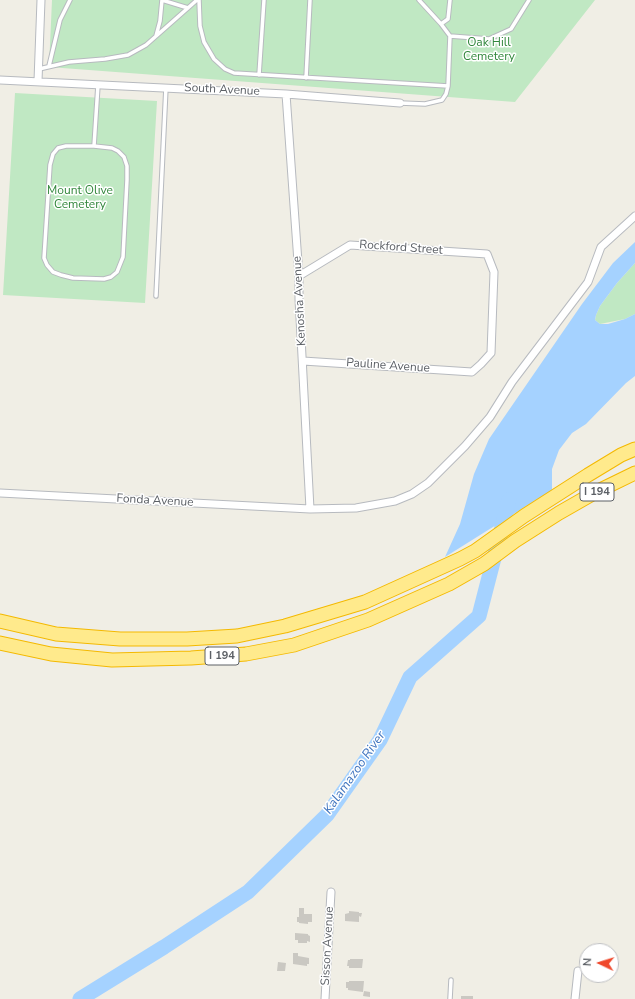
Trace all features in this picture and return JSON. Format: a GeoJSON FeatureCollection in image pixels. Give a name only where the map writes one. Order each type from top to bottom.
{"type":"FeatureCollection","features":[{"type":"Feature","properties":{"kind":"highway","name":"I 194"},"geometry":{"type":"LineString","coordinates":[[4,622],[56,634],[120,639],[187,639],[237,636],[285,626],[365,602],[460,559],[475,551],[562,491],[622,455],[635,449]]}},
{"type":"Feature","properties":{"kind":"highway","name":"I 194"},"geometry":{"type":"LineString","coordinates":[[3,644],[51,654],[112,660],[191,658],[246,654],[294,645],[368,620],[449,584],[484,564],[515,541],[560,513],[594,493],[635,473]]}},
{"type":"Feature","properties":{"kind":"highway"},"geometry":{"type":"LineString","coordinates":[[594,493],[635,480]]}},
{"type":"Feature","properties":{"kind":"street"},"geometry":{"type":"LineString","coordinates":[[38,81],[41,0]]}},
{"type":"Feature","properties":{"kind":"street","name":"South Avenue"},"geometry":{"type":"LineString","coordinates":[[0,80],[166,87],[286,94],[400,103]]}},
{"type":"Feature","properties":{"kind":"street","name":"Kenosha Avenue"},"geometry":{"type":"LineString","coordinates":[[286,94],[299,276],[310,509]]}},
{"type":"Feature","properties":{"kind":"street","name":"Fonda Avenue"},"geometry":{"type":"LineString","coordinates":[[0,493],[310,509],[356,508],[395,501],[412,494],[428,483],[465,446],[490,417],[512,382],[588,282],[602,247],[635,216]]}},
{"type":"Feature","properties":{"kind":"street","name":"Rockford Street"},"geometry":{"type":"LineString","coordinates":[[299,276],[350,245],[487,254],[494,272],[491,353],[472,372]]}},
{"type":"Feature","properties":{"kind":"street","name":"Pauline Avenue"},"geometry":{"type":"LineString","coordinates":[[303,361],[472,372]]}},
{"type":"Feature","properties":{"kind":"street","name":"Sisson Avenue"},"geometry":{"type":"LineString","coordinates":[[325,999],[330,892]]}},
{"type":"Feature","properties":{"kind":"street"},"geometry":{"type":"LineString","coordinates":[[575,999],[578,971]]}},
{"type":"Feature","properties":{"kind":"lane"},"geometry":{"type":"LineString","coordinates":[[49,66],[60,20],[70,0]]}},
{"type":"Feature","properties":{"kind":"lane"},"geometry":{"type":"LineString","coordinates":[[156,37],[161,14],[162,0],[188,8]]}},
{"type":"Feature","properties":{"kind":"lane"},"geometry":{"type":"LineString","coordinates":[[39,69],[69,62],[128,55],[146,45],[198,0]]}},
{"type":"Feature","properties":{"kind":"lane"},"geometry":{"type":"LineString","coordinates":[[198,0],[200,26],[204,42],[214,59],[226,69],[234,73],[448,86],[450,36],[419,0]]}},
{"type":"Feature","properties":{"kind":"lane"},"geometry":{"type":"LineString","coordinates":[[259,75],[264,0]]}},
{"type":"Feature","properties":{"kind":"lane"},"geometry":{"type":"LineString","coordinates":[[306,78],[310,0]]}},
{"type":"Feature","properties":{"kind":"lane"},"geometry":{"type":"LineString","coordinates":[[441,24],[448,19],[450,0]]}},
{"type":"Feature","properties":{"kind":"lane"},"geometry":{"type":"LineString","coordinates":[[450,36],[489,39],[511,29],[529,0]]}},
{"type":"Feature","properties":{"kind":"lane"},"geometry":{"type":"LineString","coordinates":[[94,146],[98,84]]}},
{"type":"Feature","properties":{"kind":"lane","name":"South Avenue"},"geometry":{"type":"LineString","coordinates":[[400,103],[425,104],[442,100],[446,94],[448,86]]}},
{"type":"Feature","properties":{"kind":"lane"},"geometry":{"type":"LineString","coordinates":[[156,296],[166,87]]}},
{"type":"Feature","properties":{"kind":"lane"},"geometry":{"type":"LineString","coordinates":[[66,146],[94,146],[112,148],[118,151],[124,157],[127,166],[123,257],[117,272],[104,280],[73,278],[61,275],[53,272],[47,265],[44,258],[50,166],[53,154],[58,148],[66,146]]}},
{"type":"Feature","properties":{"kind":"lane"},"geometry":{"type":"LineString","coordinates":[[450,999],[451,980]]}},
{"type":"Feature","properties":{"kind":"green space","name":"Oak Hill Cemetery"},"geometry":{"type":"Polygon","coordinates":[[[52,0],[595,0],[515,102],[49,67],[52,0]]]}},
{"type":"Feature","properties":{"kind":"green space","name":"Mount Olive Cemetery"},"geometry":{"type":"Polygon","coordinates":[[[15,93],[157,101],[145,303],[3,295],[15,93]]]}},
{"type":"Feature","properties":{"kind":"green space"},"geometry":{"type":"Polygon","coordinates":[[[635,263],[635,314],[625,319],[600,324],[595,320],[600,306],[617,283],[635,263]]]}},
{"type":"Feature","properties":{"kind":"water"},"geometry":{"type":"Polygon","coordinates":[[[635,242],[635,263],[617,283],[600,306],[595,320],[600,324],[608,324],[625,319],[635,314],[635,376],[626,383],[586,424],[572,433],[559,450],[552,469],[552,490],[445,557],[460,524],[474,474],[489,439],[582,304],[613,263],[635,242]]]}},
{"type":"Feature","properties":{"kind":"building"},"geometry":{"type":"Polygon","coordinates":[[[299,908],[304,908],[304,914],[312,914],[312,922],[308,922],[308,924],[297,922],[297,917],[299,917],[299,908]]]}},
{"type":"Feature","properties":{"kind":"building"},"geometry":{"type":"Polygon","coordinates":[[[349,911],[362,913],[361,917],[359,916],[359,922],[345,921],[345,914],[349,913],[349,911]]]}},
{"type":"Feature","properties":{"kind":"building"},"geometry":{"type":"Polygon","coordinates":[[[295,933],[308,934],[310,936],[310,942],[307,941],[307,943],[298,943],[298,940],[295,940],[295,933]]]}},
{"type":"Feature","properties":{"kind":"building"},"geometry":{"type":"Polygon","coordinates":[[[293,953],[298,953],[298,956],[309,958],[309,964],[307,964],[307,966],[293,964],[293,953]]]}},
{"type":"Feature","properties":{"kind":"building"},"geometry":{"type":"Polygon","coordinates":[[[363,959],[362,968],[349,968],[349,966],[347,966],[348,960],[363,959]]]}},
{"type":"Feature","properties":{"kind":"building"},"geometry":{"type":"Polygon","coordinates":[[[278,962],[286,963],[285,971],[277,971],[278,962]]]}},
{"type":"Feature","properties":{"kind":"building"},"geometry":{"type":"Polygon","coordinates":[[[364,981],[363,992],[348,990],[348,988],[346,988],[346,982],[364,981]]]}},
{"type":"Feature","properties":{"kind":"building"},"geometry":{"type":"Polygon","coordinates":[[[364,991],[370,992],[370,997],[363,996],[364,991]]]}},
{"type":"Feature","properties":{"kind":"building"},"geometry":{"type":"Polygon","coordinates":[[[461,996],[473,996],[473,999],[461,999],[461,996]]]}},
{"type":"Feature","properties":{"kind":"waterway","name":"Kalamazoo River"},"geometry":{"type":"LineString","coordinates":[[80,999],[164,947],[248,892],[327,815],[380,740],[410,677],[479,616],[509,500]]}}]}
